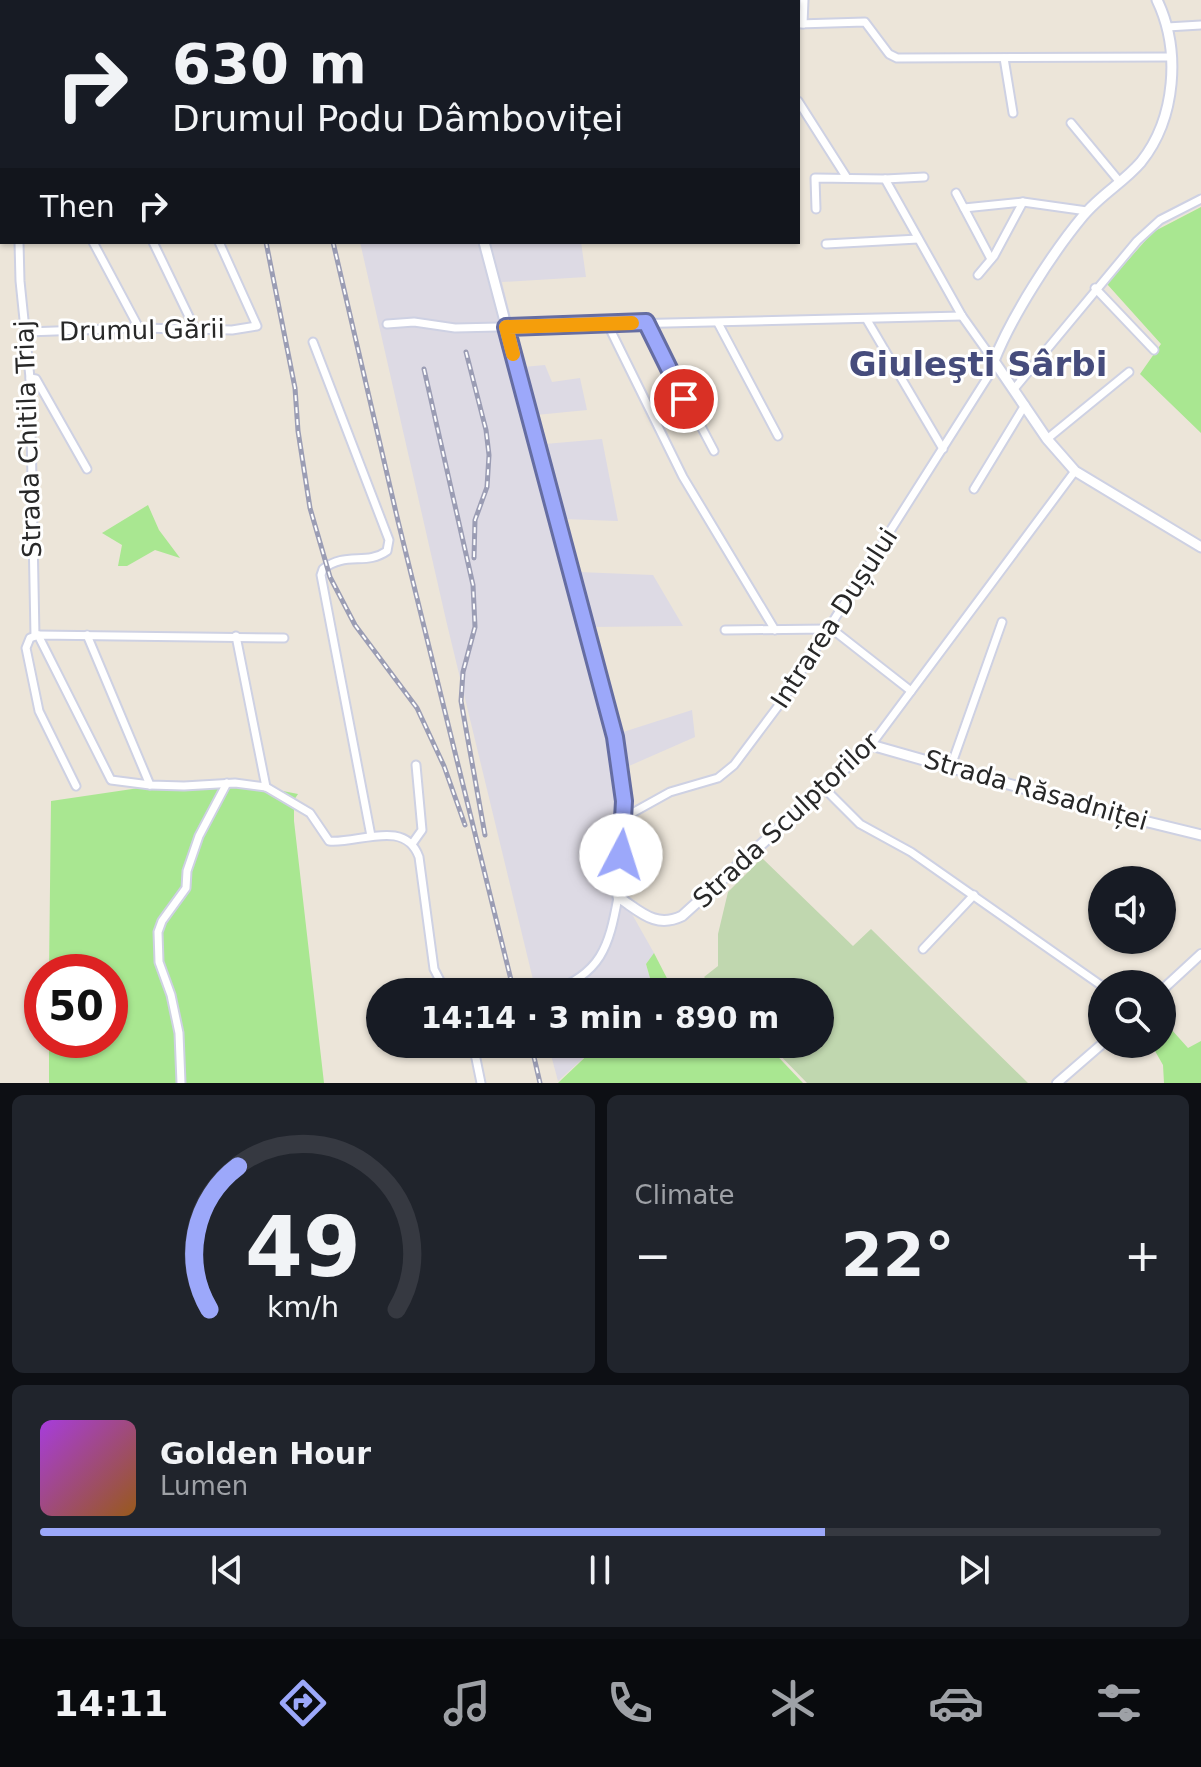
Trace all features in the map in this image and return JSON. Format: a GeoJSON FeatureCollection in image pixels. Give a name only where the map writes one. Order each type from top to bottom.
{"type":"FeatureCollection","features":[{"type":"Feature","properties":{"kind":"main road"},"geometry":{"type":"LineString","coordinates":[[1157,0],[1167,27],[1171,57],[1171,93],[1163,121],[1141,162],[1087,211],[1054,257],[1009,328],[995,362],[1047,439],[1075,471],[1201,547]]}},
{"type":"Feature","properties":{"kind":"main road"},"geometry":{"type":"LineString","coordinates":[[485,244],[615,737],[625,817],[618,897]]}},
{"type":"Feature","properties":{"kind":"main road","name":"Strada Răsadniței"},"geometry":{"type":"LineString","coordinates":[[871,745],[1107,812],[1201,835]]}},
{"type":"Feature","properties":{"kind":"main road","name":"Strada Sculptorilor"},"geometry":{"type":"LineString","coordinates":[[618,897],[658,922],[668,923],[682,916],[871,745]]}},
{"type":"Feature","properties":{"kind":"street"},"geometry":{"type":"LineString","coordinates":[[804,0],[801,24],[865,22],[889,54],[897,58],[1171,57]]}},
{"type":"Feature","properties":{"kind":"street"},"geometry":{"type":"LineString","coordinates":[[1167,27],[1201,25]]}},
{"type":"Feature","properties":{"kind":"street"},"geometry":{"type":"LineString","coordinates":[[1004,58],[1013,113]]}},
{"type":"Feature","properties":{"kind":"street"},"geometry":{"type":"LineString","coordinates":[[800,104],[847,178]]}},
{"type":"Feature","properties":{"kind":"street"},"geometry":{"type":"LineString","coordinates":[[800,122],[811,122]]}},
{"type":"Feature","properties":{"kind":"street"},"geometry":{"type":"LineString","coordinates":[[1071,123],[1119,181]]}},
{"type":"Feature","properties":{"kind":"street"},"geometry":{"type":"LineString","coordinates":[[816,209],[815,178],[924,177]]}},
{"type":"Feature","properties":{"kind":"street"},"geometry":{"type":"LineString","coordinates":[[885,179],[962,316],[995,362]]}},
{"type":"Feature","properties":{"kind":"street"},"geometry":{"type":"LineString","coordinates":[[956,193],[991,259]]}},
{"type":"Feature","properties":{"kind":"street"},"geometry":{"type":"LineString","coordinates":[[1014,389],[1095,288],[1147,230],[1201,199]]}},
{"type":"Feature","properties":{"kind":"street"},"geometry":{"type":"LineString","coordinates":[[978,275],[991,259],[1023,202]]}},
{"type":"Feature","properties":{"kind":"street"},"geometry":{"type":"LineString","coordinates":[[964,208],[1023,202],[1087,211]]}},
{"type":"Feature","properties":{"kind":"street"},"geometry":{"type":"LineString","coordinates":[[826,244],[918,239]]}},
{"type":"Feature","properties":{"kind":"street","name":"Strada Chitila Triaj"},"geometry":{"type":"LineString","coordinates":[[19,244],[30,378],[37,636],[28,640],[26,648],[39,711],[76,786]]}},
{"type":"Feature","properties":{"kind":"street"},"geometry":{"type":"LineString","coordinates":[[94,244],[139,328]]}},
{"type":"Feature","properties":{"kind":"street"},"geometry":{"type":"LineString","coordinates":[[154,244],[195,329]]}},
{"type":"Feature","properties":{"kind":"street","name":"Drumul Gării"},"geometry":{"type":"LineString","coordinates":[[27,332],[139,328],[232,330],[257,326],[220,244]]}},
{"type":"Feature","properties":{"kind":"street"},"geometry":{"type":"LineString","coordinates":[[1095,288],[1154,350]]}},
{"type":"Feature","properties":{"kind":"street"},"geometry":{"type":"LineString","coordinates":[[387,324],[414,322],[455,328],[962,316]]}},
{"type":"Feature","properties":{"kind":"street"},"geometry":{"type":"LineString","coordinates":[[867,320],[943,449]]}},
{"type":"Feature","properties":{"kind":"street"},"geometry":{"type":"LineString","coordinates":[[646,322],[714,451]]}},
{"type":"Feature","properties":{"kind":"street"},"geometry":{"type":"LineString","coordinates":[[607,323],[683,477],[775,630]]}},
{"type":"Feature","properties":{"kind":"street"},"geometry":{"type":"LineString","coordinates":[[718,323],[778,436]]}},
{"type":"Feature","properties":{"kind":"street"},"geometry":{"type":"LineString","coordinates":[[313,342],[389,540],[387,551],[378,556],[341,559],[326,566],[322,572],[371,836]]}},
{"type":"Feature","properties":{"kind":"street","name":"Intrarea Dușului"},"geometry":{"type":"LineString","coordinates":[[625,817],[670,792],[718,778],[734,765],[785,697],[995,362]]}},
{"type":"Feature","properties":{"kind":"street"},"geometry":{"type":"LineString","coordinates":[[1047,439],[1129,372]]}},
{"type":"Feature","properties":{"kind":"street"},"geometry":{"type":"LineString","coordinates":[[30,378],[36,379],[87,469]]}},
{"type":"Feature","properties":{"kind":"street"},"geometry":{"type":"LineString","coordinates":[[974,489],[1025,405]]}},
{"type":"Feature","properties":{"kind":"street","name":"Strada Sculptorilor"},"geometry":{"type":"LineString","coordinates":[[871,745],[1075,471]]}},
{"type":"Feature","properties":{"kind":"street"},"geometry":{"type":"LineString","coordinates":[[951,766],[1002,622]]}},
{"type":"Feature","properties":{"kind":"street"},"geometry":{"type":"LineString","coordinates":[[725,630],[828,629],[911,691]]}},
{"type":"Feature","properties":{"kind":"street"},"geometry":{"type":"LineString","coordinates":[[87,635],[150,785]]}},
{"type":"Feature","properties":{"kind":"street"},"geometry":{"type":"LineString","coordinates":[[284,638],[37,636],[111,780],[184,786],[255,784],[266,787],[310,813],[329,841],[396,836],[412,844],[419,857],[434,969],[439,978]]}},
{"type":"Feature","properties":{"kind":"street"},"geometry":{"type":"LineString","coordinates":[[236,636],[266,787]]}},
{"type":"Feature","properties":{"kind":"street"},"geometry":{"type":"LineString","coordinates":[[412,844],[422,830],[416,765]]}},
{"type":"Feature","properties":{"kind":"street"},"geometry":{"type":"LineString","coordinates":[[181,1083],[179,1033],[171,995],[159,962],[158,932],[162,921],[186,888],[187,871],[203,828],[227,783]]}},
{"type":"Feature","properties":{"kind":"street"},"geometry":{"type":"LineString","coordinates":[[824,788],[860,824],[911,852],[1088,976]]}},
{"type":"Feature","properties":{"kind":"street"},"geometry":{"type":"LineString","coordinates":[[923,949],[974,895]]}},
{"type":"Feature","properties":{"kind":"street"},"geometry":{"type":"LineString","coordinates":[[579,978],[597,962],[608,943],[618,897]]}},
{"type":"Feature","properties":{"kind":"street"},"geometry":{"type":"LineString","coordinates":[[1176,977],[1201,954]]}},
{"type":"Feature","properties":{"kind":"street"},"geometry":{"type":"LineString","coordinates":[[1057,1083],[1088,1056]]}},
{"type":"Feature","properties":{"kind":"street"},"geometry":{"type":"LineString","coordinates":[[476,1058],[481,1083]]}},
{"type":"Feature","properties":{"kind":"shaded area"},"geometry":{"type":"Polygon","coordinates":[[[360,244],[581,244],[586,277],[502,282],[523,367],[545,365],[552,382],[580,378],[587,410],[536,415],[545,444],[602,439],[618,521],[563,519],[578,572],[653,575],[683,626],[593,627],[620,733],[692,710],[695,737],[629,766],[628,907],[654,953],[646,964],[650,978],[533,978],[446,620],[360,244]]]}},
{"type":"Feature","properties":{"kind":"shaded area"},"geometry":{"type":"Polygon","coordinates":[[[552,1058],[583,1058],[558,1081],[552,1058]]]}},
{"type":"Feature","properties":{"kind":"green space"},"geometry":{"type":"Polygon","coordinates":[[[1201,207],[1201,433],[1140,374],[1161,344],[1107,284],[1153,232],[1201,207]]]}},
{"type":"Feature","properties":{"kind":"green space"},"geometry":{"type":"Polygon","coordinates":[[[148,505],[159,530],[180,558],[155,550],[127,566],[118,566],[122,545],[102,533],[148,505]]]}},
{"type":"Feature","properties":{"kind":"green space"},"geometry":{"type":"Polygon","coordinates":[[[226,787],[298,794],[294,800],[294,821],[324,1083],[49,1083],[49,1058],[128,1058],[128,954],[49,954],[51,801],[139,788],[226,787]]]}},
{"type":"Feature","properties":{"kind":"green space"},"geometry":{"type":"Polygon","coordinates":[[[762,858],[853,946],[871,929],[1028,1083],[807,1083],[783,1058],[834,1058],[834,978],[705,978],[718,966],[718,934],[728,892],[762,858]]]}},
{"type":"Feature","properties":{"kind":"green space"},"geometry":{"type":"Polygon","coordinates":[[[654,953],[667,978],[650,978],[646,964],[654,953]]]}},
{"type":"Feature","properties":{"kind":"green space"},"geometry":{"type":"Polygon","coordinates":[[[1176,1035],[1188,1048],[1201,1041],[1201,1083],[1164,1083],[1163,1065],[1159,1058],[1176,1058],[1176,1035]]]}},
{"type":"Feature","properties":{"kind":"green space"},"geometry":{"type":"Polygon","coordinates":[[[584,1058],[779,1058],[803,1083],[558,1083],[584,1058]]]}},
{"type":"Feature","properties":{"kind":"railway"},"geometry":{"type":"LineString","coordinates":[[266,244],[295,388],[310,508],[330,577],[355,625],[417,708],[444,766],[465,825]]}},
{"type":"Feature","properties":{"kind":"railway"},"geometry":{"type":"LineString","coordinates":[[333,244],[511,978]]}},
{"type":"Feature","properties":{"kind":"railway"},"geometry":{"type":"LineString","coordinates":[[466,352],[486,430],[489,455],[487,487],[475,520],[474,558]]}},
{"type":"Feature","properties":{"kind":"railway"},"geometry":{"type":"LineString","coordinates":[[424,369],[473,585],[475,627],[463,672],[461,701],[485,835]]}},
{"type":"Feature","properties":{"kind":"railway"},"geometry":{"type":"LineString","coordinates":[[534,1058],[540,1083]]}},
{"type":"Feature","properties":{"kind":"slow traffic"},"geometry":{"type":"LineString","coordinates":[[513,354],[506,327],[632,323]]}},
{"type":"Feature","properties":{"kind":"district","name":"Giuleşti Sârbi"},"geometry":{"type":"Point","coordinates":[978,364]}},
{"type":"Feature","properties":{"kind":"route"},"geometry":{"type":"LineString","coordinates":[[621,855],[625,817],[615,737],[506,327],[646,322],[684,399]]}}]}
